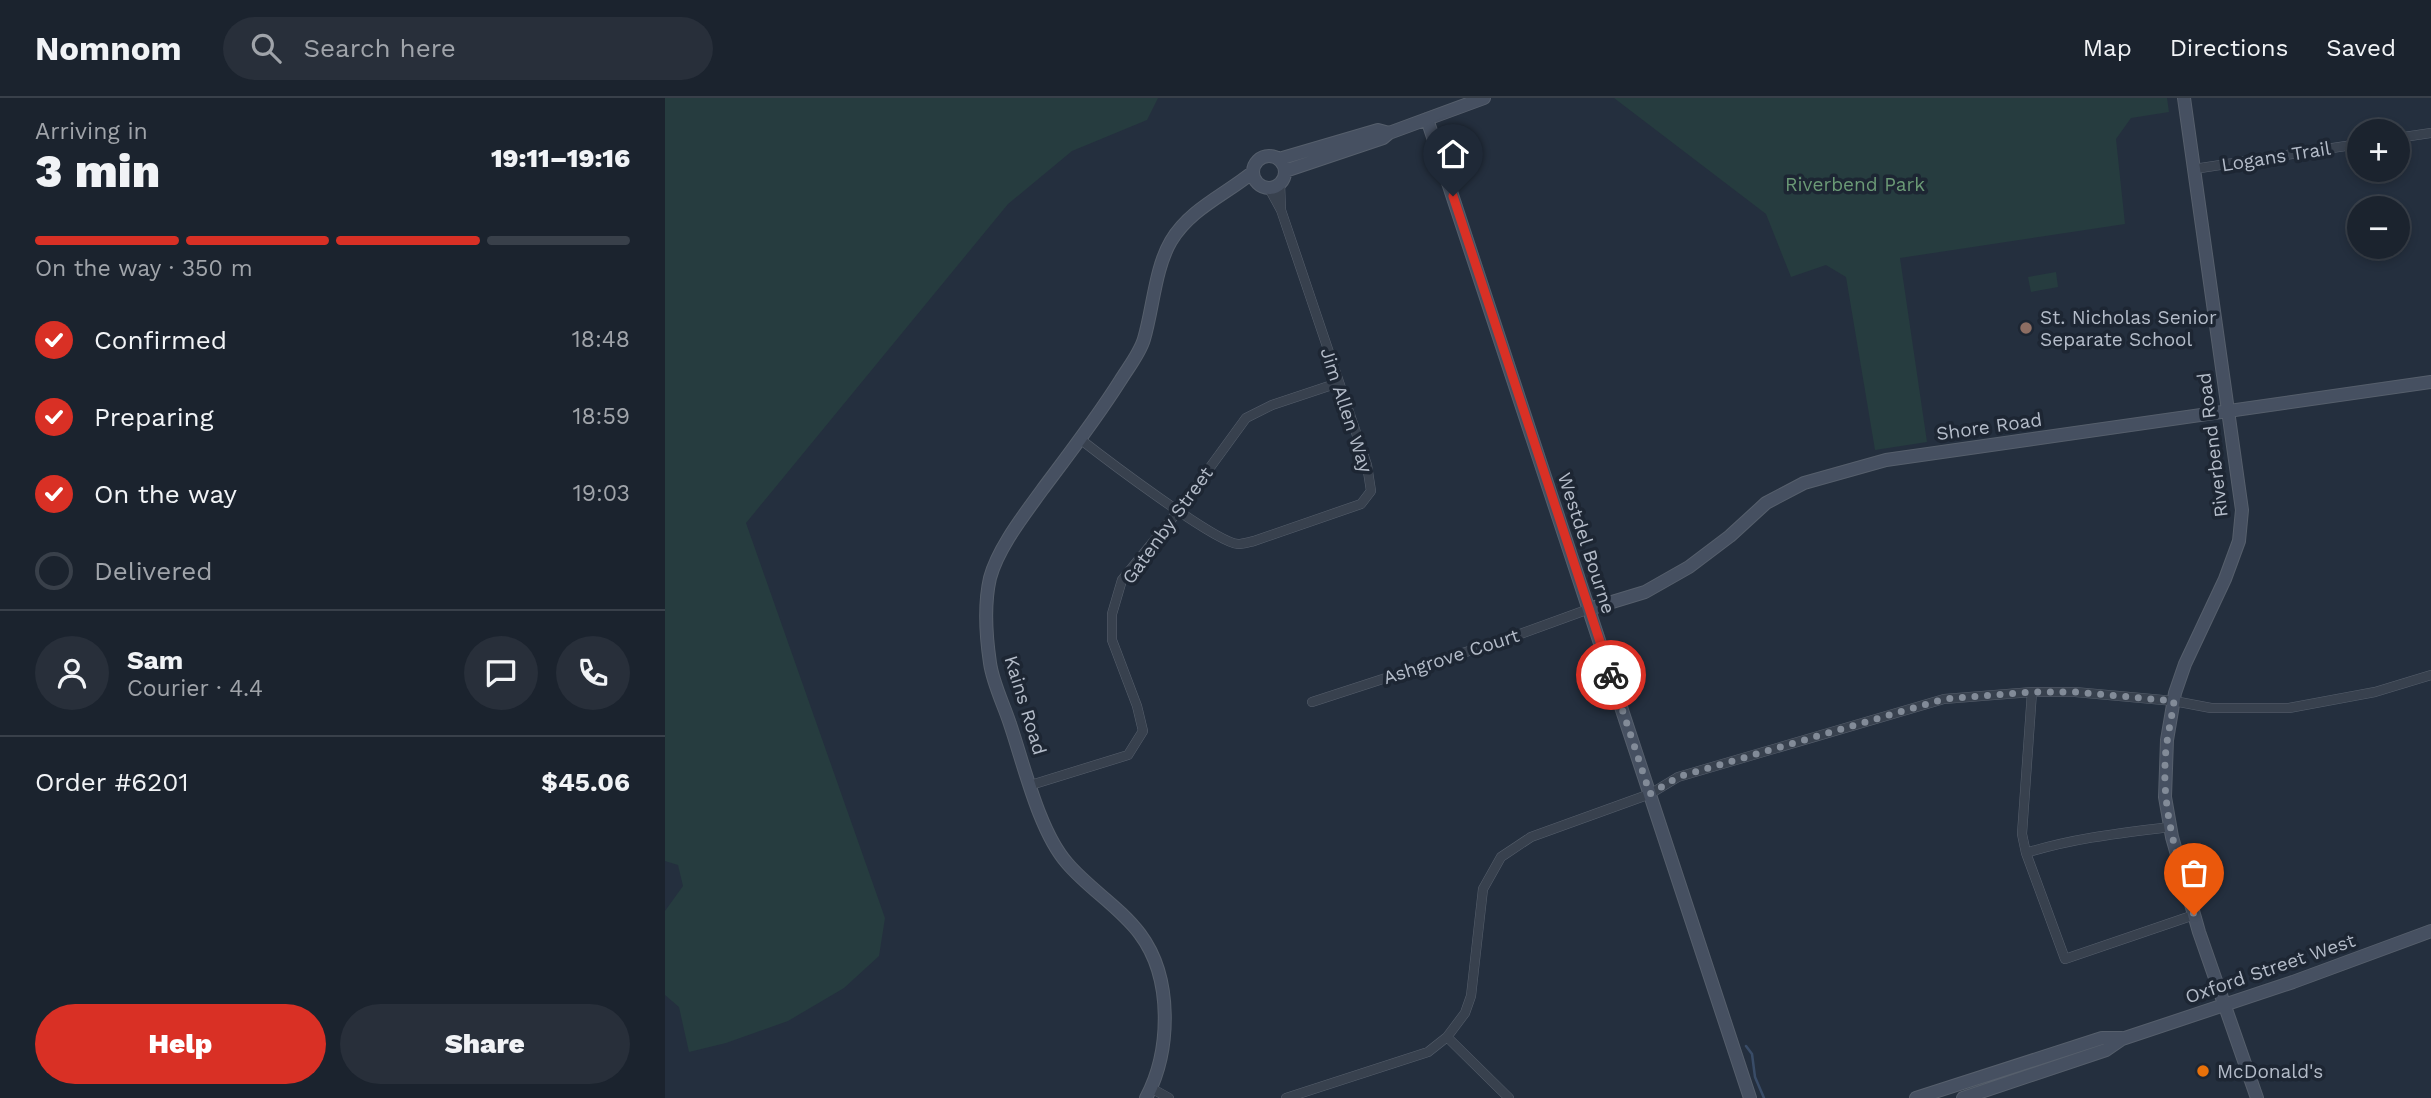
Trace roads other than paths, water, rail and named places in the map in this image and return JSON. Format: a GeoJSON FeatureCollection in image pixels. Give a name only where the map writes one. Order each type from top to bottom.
{"type":"FeatureCollection","features":[{"type":"Feature","properties":{"kind":"street","name":"Kains Road"},"geometry":{"type":"LineString","coordinates":[[1233,188],[1274,178],[1378,130],[1389,132],[1484,98]]}},
{"type":"Feature","properties":{"kind":"street","name":"Riverbend Road"},"geometry":{"type":"LineString","coordinates":[[2184,98],[2241,500],[2239,541],[2225,579],[2185,664],[2174,701],[2167,740],[2165,797],[2170,827],[2194,915],[2257,1098]]}},
{"type":"Feature","properties":{"kind":"street","name":"Westdel Bourne"},"geometry":{"type":"LineString","coordinates":[[1427,119],[1750,1098]]}},
{"type":"Feature","properties":{"kind":"street"},"geometry":{"type":"LineString","coordinates":[[2410,136],[2431,133]]}},
{"type":"Feature","properties":{"kind":"street","name":"Logans Trail"},"geometry":{"type":"LineString","coordinates":[[2194,169],[2347,146]]}},
{"type":"Feature","properties":{"kind":"street","name":"Kains Road"},"geometry":{"type":"LineString","coordinates":[[1148,1093],[1161,1055],[1164,1016],[1162,982],[1141,935],[1067,863],[1049,834],[990,665],[987,598],[991,576],[1010,537],[1115,388],[1143,342],[1158,275],[1171,241],[1201,207],[1233,188],[1253,172],[1256,162],[1261,158],[1273,156],[1274,178]]}},
{"type":"Feature","properties":{"kind":"street"},"geometry":{"type":"LineString","coordinates":[[1253,172],[1274,178]]}},
{"type":"Feature","properties":{"kind":"street","name":"Jim Allen Way"},"geometry":{"type":"LineString","coordinates":[[1080,439],[1179,510],[1223,539],[1237,544],[1254,541],[1361,504],[1371,491],[1367,465],[1281,210],[1274,178]]}},
{"type":"Feature","properties":{"kind":"street","name":"Shore Road"},"geometry":{"type":"LineString","coordinates":[[1589,609],[1645,592],[1689,568],[1766,503],[1804,483],[1886,460],[2431,382]]}},
{"type":"Feature","properties":{"kind":"street","name":"Gatenby Street"},"geometry":{"type":"LineString","coordinates":[[1031,785],[1128,755],[1143,731],[1137,706],[1112,640],[1112,614],[1122,580],[1179,510],[1246,418],[1272,405],[1338,383]]}},
{"type":"Feature","properties":{"kind":"street","name":"Ashgrove Court"},"geometry":{"type":"LineString","coordinates":[[1312,702],[1589,609]]}},
{"type":"Feature","properties":{"kind":"street"},"geometry":{"type":"LineString","coordinates":[[1286,1098],[1429,1052],[1447,1037],[1465,1013],[1471,996],[1483,889],[1501,857],[1531,837],[1650,794],[1678,777],[1944,699],[2032,692],[2075,692],[2174,701],[2211,708],[2289,708],[2375,692],[2431,675]]}},
{"type":"Feature","properties":{"kind":"street"},"geometry":{"type":"LineString","coordinates":[[2032,692],[2022,834],[2026,853],[2065,959],[2194,915]]}},
{"type":"Feature","properties":{"kind":"street"},"geometry":{"type":"LineString","coordinates":[[2026,853],[2060,842],[2098,835],[2170,827]]}},
{"type":"Feature","properties":{"kind":"street","name":"Oxford Street West"},"geometry":{"type":"LineString","coordinates":[[1916,1098],[2102,1038],[2122,1038],[2431,931]]}},
{"type":"Feature","properties":{"kind":"street"},"geometry":{"type":"LineString","coordinates":[[1447,1037],[1509,1098]]}},
{"type":"Feature","properties":{"kind":"street","name":"Oxford Street West"},"geometry":{"type":"LineString","coordinates":[[1963,1098],[2106,1050],[2122,1038]]}},
{"type":"Feature","properties":{"kind":"street"},"geometry":{"type":"LineString","coordinates":[[1148,1093],[1170,1098]]}},
{"type":"Feature","properties":{"kind":"waterway"},"geometry":{"type":"LineString","coordinates":[[1615,675],[1629,670]]}},
{"type":"Feature","properties":{"kind":"waterway"},"geometry":{"type":"LineString","coordinates":[[1597,680],[1606,678]]}},
{"type":"Feature","properties":{"kind":"waterway"},"geometry":{"type":"LineString","coordinates":[[1746,1046],[1752,1054],[1755,1077],[1764,1098]]}},
{"type":"Feature","properties":{"kind":"place","name":"St. Nicholas Senior Separate School"},"geometry":{"type":"Point","coordinates":[2026,328]}},
{"type":"Feature","properties":{"kind":"place","name":"McDonald's"},"geometry":{"type":"Point","coordinates":[2203,1071]}},
{"type":"Feature","properties":{"kind":"park label","name":"Riverbend Park"},"geometry":{"type":"Point","coordinates":[1855,184]}}]}
